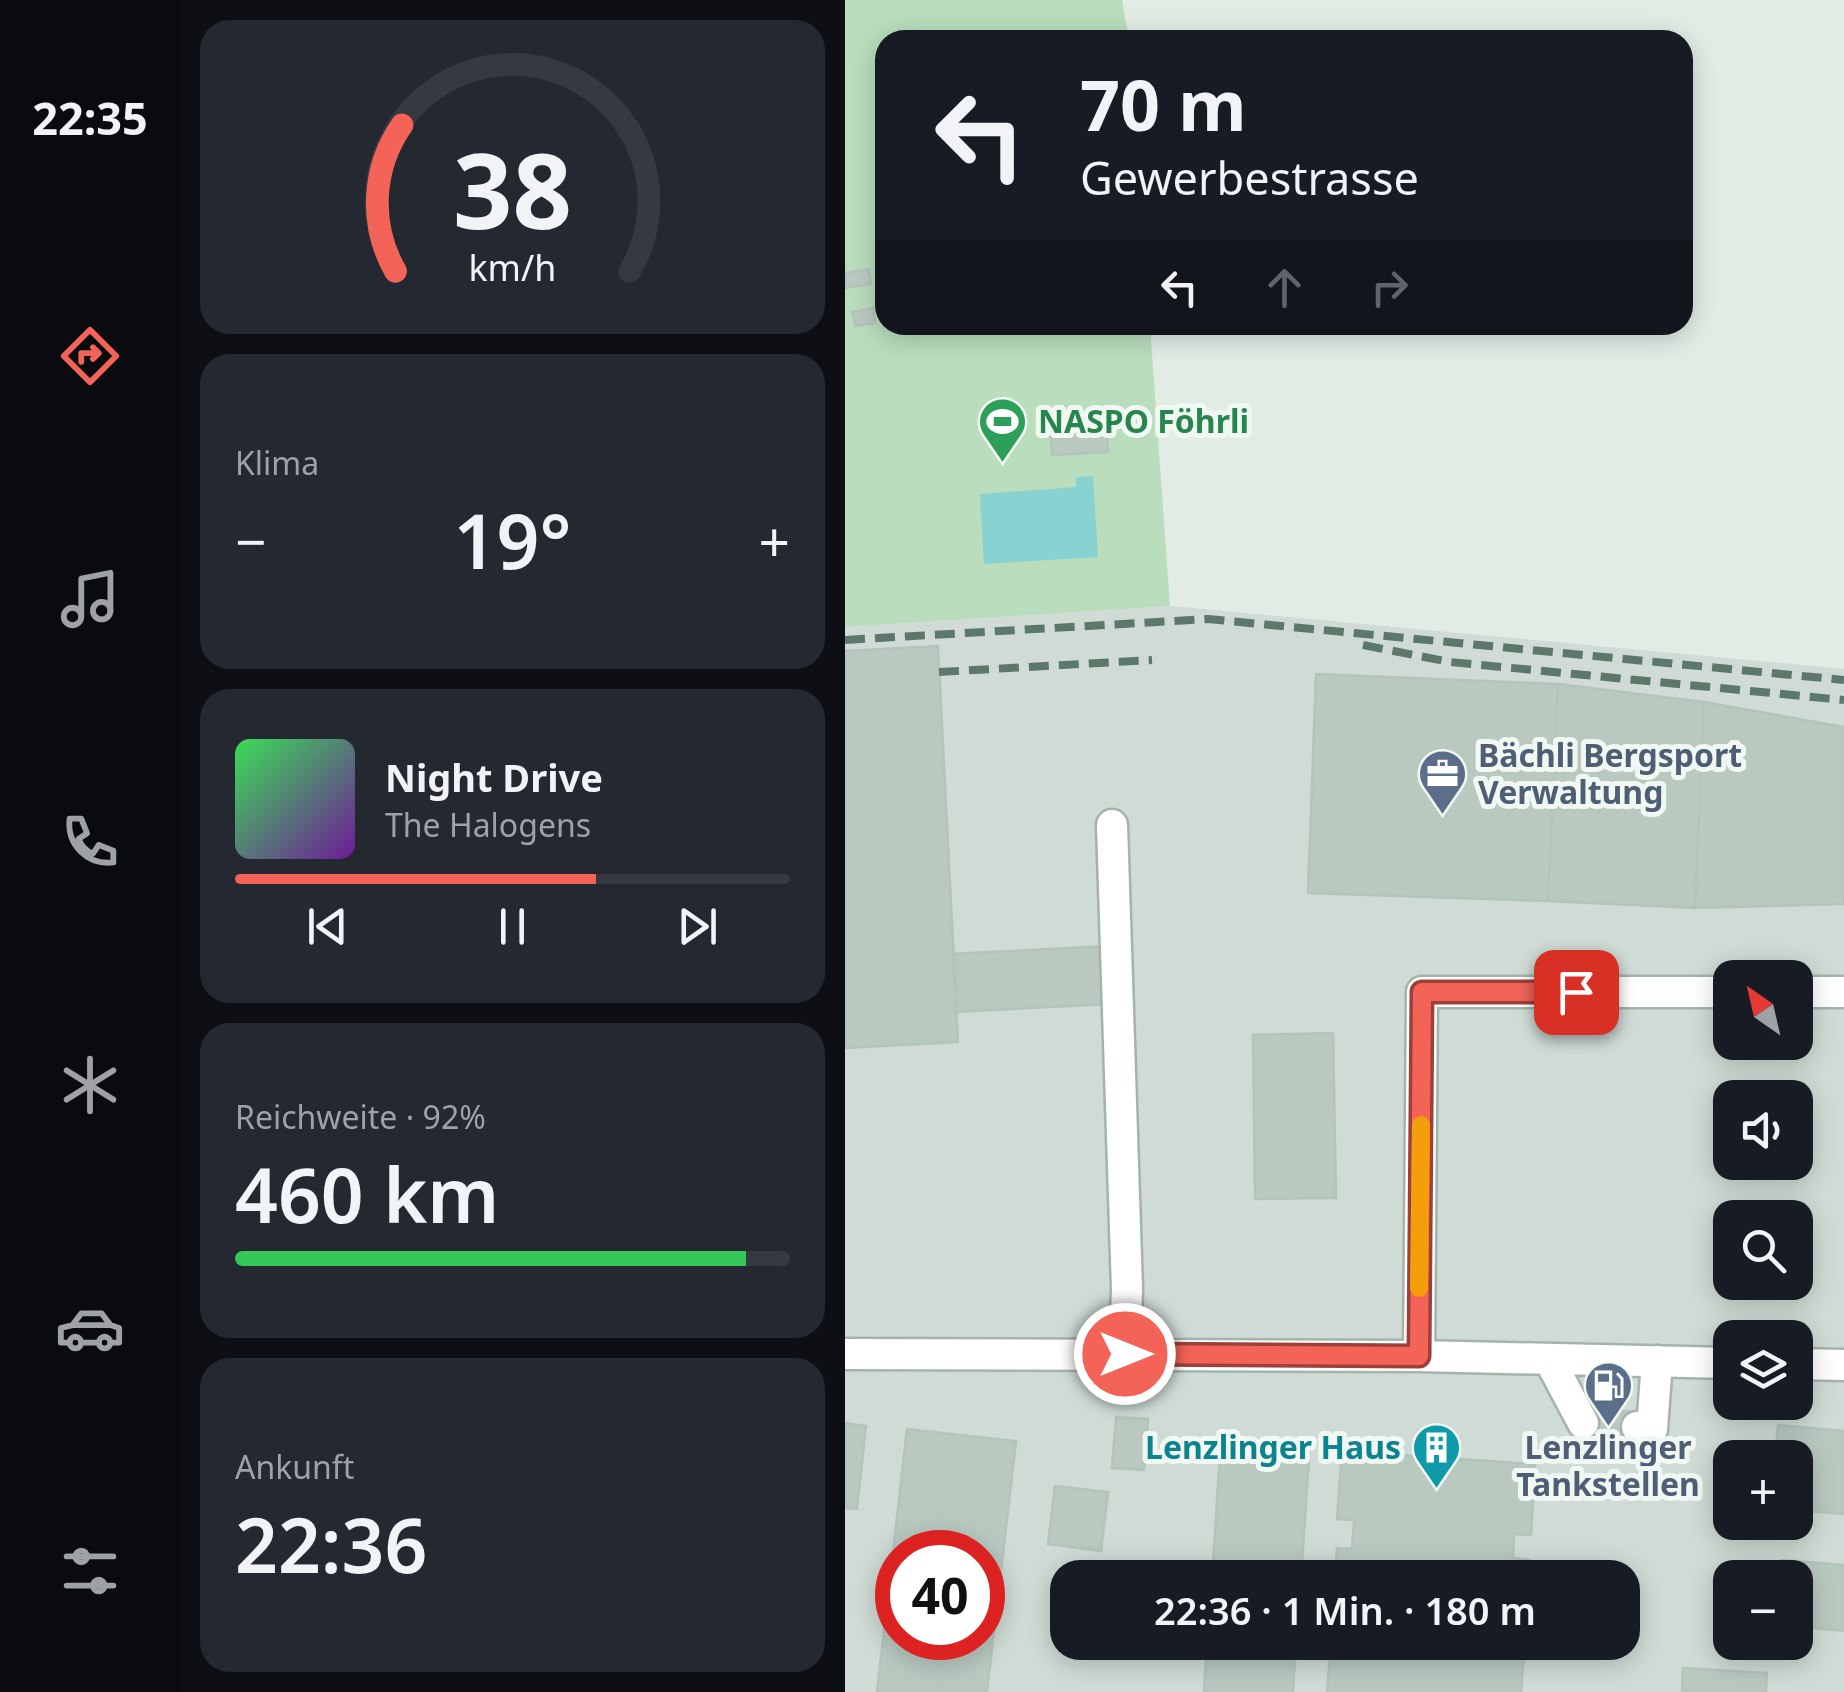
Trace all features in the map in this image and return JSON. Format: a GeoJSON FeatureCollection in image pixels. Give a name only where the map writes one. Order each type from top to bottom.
{"type":"FeatureCollection","features":[{"type":"Feature","properties":{"kind":"street"},"geometry":{"type":"LineString","coordinates":[[1112,825],[1127,1290],[1125,1354]]}},
{"type":"Feature","properties":{"kind":"street"},"geometry":{"type":"LineString","coordinates":[[1419,1356],[1422,992],[1713,992]]}},
{"type":"Feature","properties":{"kind":"street"},"geometry":{"type":"LineString","coordinates":[[1813,992],[1844,992]]}},
{"type":"Feature","properties":{"kind":"street"},"geometry":{"type":"LineString","coordinates":[[845,1354],[1419,1356],[1713,1363]]}},
{"type":"Feature","properties":{"kind":"street"},"geometry":{"type":"LineString","coordinates":[[1549,1359],[1583,1422]]}},
{"type":"Feature","properties":{"kind":"street"},"geometry":{"type":"LineString","coordinates":[[1637,1428],[1653,1428],[1657,1362]]}},
{"type":"Feature","properties":{"kind":"street"},"geometry":{"type":"LineString","coordinates":[[1813,1365],[1844,1366]]}},
{"type":"Feature","properties":{"kind":"shaded area"},"geometry":{"type":"Polygon","coordinates":[[[1170,606],[1844,669],[1844,1692],[845,1692],[845,627],[1170,606]]]}},
{"type":"Feature","properties":{"kind":"green space","name":"NASPO Föhrli"},"geometry":{"type":"Polygon","coordinates":[[[845,0],[1122,0],[1127,30],[875,30],[875,335],[1151,335],[1170,606],[845,627],[845,0]]]}},
{"type":"Feature","properties":{"kind":"water"},"geometry":{"type":"Polygon","coordinates":[[[1093,476],[1098,557],[984,564],[980,494],[1076,487],[1076,477],[1093,476]]]}},
{"type":"Feature","properties":{"kind":"building"},"geometry":{"type":"Polygon","coordinates":[[[869,269],[871,284],[845,288],[845,273],[869,269]]]}},
{"type":"Feature","properties":{"kind":"building"},"geometry":{"type":"Polygon","coordinates":[[[873,308],[875,323],[855,326],[852,312],[873,308]]]}},
{"type":"Feature","properties":{"kind":"building"},"geometry":{"type":"Polygon","coordinates":[[[1107,426],[1108,452],[1052,455],[1051,429],[1107,426]]]}},
{"type":"Feature","properties":{"kind":"building"},"geometry":{"type":"Polygon","coordinates":[[[938,646],[958,1042],[845,1048],[845,651],[938,646]]]}},
{"type":"Feature","properties":{"kind":"building"},"geometry":{"type":"Polygon","coordinates":[[[1316,674],[1558,684],[1548,901],[1308,893],[1316,674]]]}},
{"type":"Feature","properties":{"kind":"building"},"geometry":{"type":"Polygon","coordinates":[[[1558,684],[1704,702],[1695,908],[1548,901],[1558,684]]]}},
{"type":"Feature","properties":{"kind":"building"},"geometry":{"type":"Polygon","coordinates":[[[1704,702],[1844,727],[1844,904],[1695,908],[1704,702]]]}},
{"type":"Feature","properties":{"kind":"building"},"geometry":{"type":"Polygon","coordinates":[[[1106,946],[1109,1004],[956,1012],[953,954],[1106,946]]]}},
{"type":"Feature","properties":{"kind":"building"},"geometry":{"type":"Polygon","coordinates":[[[1333,1033],[1336,1198],[1255,1199],[1253,1035],[1333,1033]]]}},
{"type":"Feature","properties":{"kind":"building"},"geometry":{"type":"Polygon","coordinates":[[[1584,1409],[1638,1412],[1636,1445],[1582,1442],[1584,1409]]]}},
{"type":"Feature","properties":{"kind":"building"},"geometry":{"type":"Polygon","coordinates":[[[1116,1417],[1148,1419],[1144,1470],[1112,1468],[1116,1417]]]}},
{"type":"Feature","properties":{"kind":"building"},"geometry":{"type":"Polygon","coordinates":[[[845,1423],[866,1426],[857,1509],[845,1508],[845,1423]]]}},
{"type":"Feature","properties":{"kind":"building"},"geometry":{"type":"Polygon","coordinates":[[[1778,1425],[1844,1431],[1844,1514],[1813,1511],[1813,1440],[1777,1440],[1778,1425]]]}},
{"type":"Feature","properties":{"kind":"building"},"geometry":{"type":"Polygon","coordinates":[[[907,1429],[1016,1441],[1005,1536],[1005,1530],[895,1530],[907,1429]]]}},
{"type":"Feature","properties":{"kind":"building"},"geometry":{"type":"Polygon","coordinates":[[[1221,1437],[1310,1443],[1302,1560],[1213,1560],[1221,1437]]]}},
{"type":"Feature","properties":{"kind":"building","name":"Lenzlinger Haus"},"geometry":{"type":"Polygon","coordinates":[[[1342,1451],[1535,1464],[1531,1535],[1514,1534],[1513,1558],[1530,1560],[1336,1560],[1337,1548],[1352,1549],[1354,1520],[1337,1519],[1342,1451]]]}},
{"type":"Feature","properties":{"kind":"building"},"geometry":{"type":"Polygon","coordinates":[[[1055,1486],[1108,1492],[1101,1551],[1048,1544],[1055,1486]]]}},
{"type":"Feature","properties":{"kind":"building"},"geometry":{"type":"Polygon","coordinates":[[[1813,1562],[1844,1565],[1844,1631],[1813,1628],[1813,1562]]]}},
{"type":"Feature","properties":{"kind":"building"},"geometry":{"type":"Polygon","coordinates":[[[881,1660],[991,1660],[987,1692],[877,1692],[881,1660]]]}},
{"type":"Feature","properties":{"kind":"building"},"geometry":{"type":"Polygon","coordinates":[[[1206,1660],[1295,1660],[1293,1692],[1204,1692],[1206,1660]]]}},
{"type":"Feature","properties":{"kind":"building"},"geometry":{"type":"Polygon","coordinates":[[[1330,1660],[1524,1660],[1521,1692],[1327,1692],[1330,1660]]]}},
{"type":"Feature","properties":{"kind":"building"},"geometry":{"type":"Polygon","coordinates":[[[1683,1668],[1767,1673],[1766,1692],[1682,1692],[1683,1668]]]}},
{"type":"Feature","properties":{"kind":"tunnel"},"geometry":{"type":"LineString","coordinates":[[1583,1423],[1637,1427]]}},
{"type":"Feature","properties":{"kind":"railway"},"geometry":{"type":"LineString","coordinates":[[845,640],[1208,619],[1844,680]]}},
{"type":"Feature","properties":{"kind":"railway"},"geometry":{"type":"LineString","coordinates":[[1363,645],[1450,662],[1844,700]]}},
{"type":"Feature","properties":{"kind":"railway"},"geometry":{"type":"LineString","coordinates":[[939,672],[1152,660]]}},
{"type":"Feature","properties":{"kind":"slow traffic"},"geometry":{"type":"LineString","coordinates":[[1419,1288],[1421,1125]]}},
{"type":"Feature","properties":{"kind":"place","name":"NASPO Föhrli"},"geometry":{"type":"Point","coordinates":[1003,464]}},
{"type":"Feature","properties":{"kind":"place","name":"Bächli Bergsport Verwaltung"},"geometry":{"type":"Point","coordinates":[1443,816]}},
{"type":"Feature","properties":{"kind":"place","name":"Lenzlinger Tankstellen"},"geometry":{"type":"Point","coordinates":[1608,1428]}},
{"type":"Feature","properties":{"kind":"place","name":"Lenzlinger Haus"},"geometry":{"type":"Point","coordinates":[1436,1490]}},
{"type":"Feature","properties":{"kind":"route"},"geometry":{"type":"LineString","coordinates":[[1125,1354],[1419,1356],[1422,992],[1576,992]]}}]}
